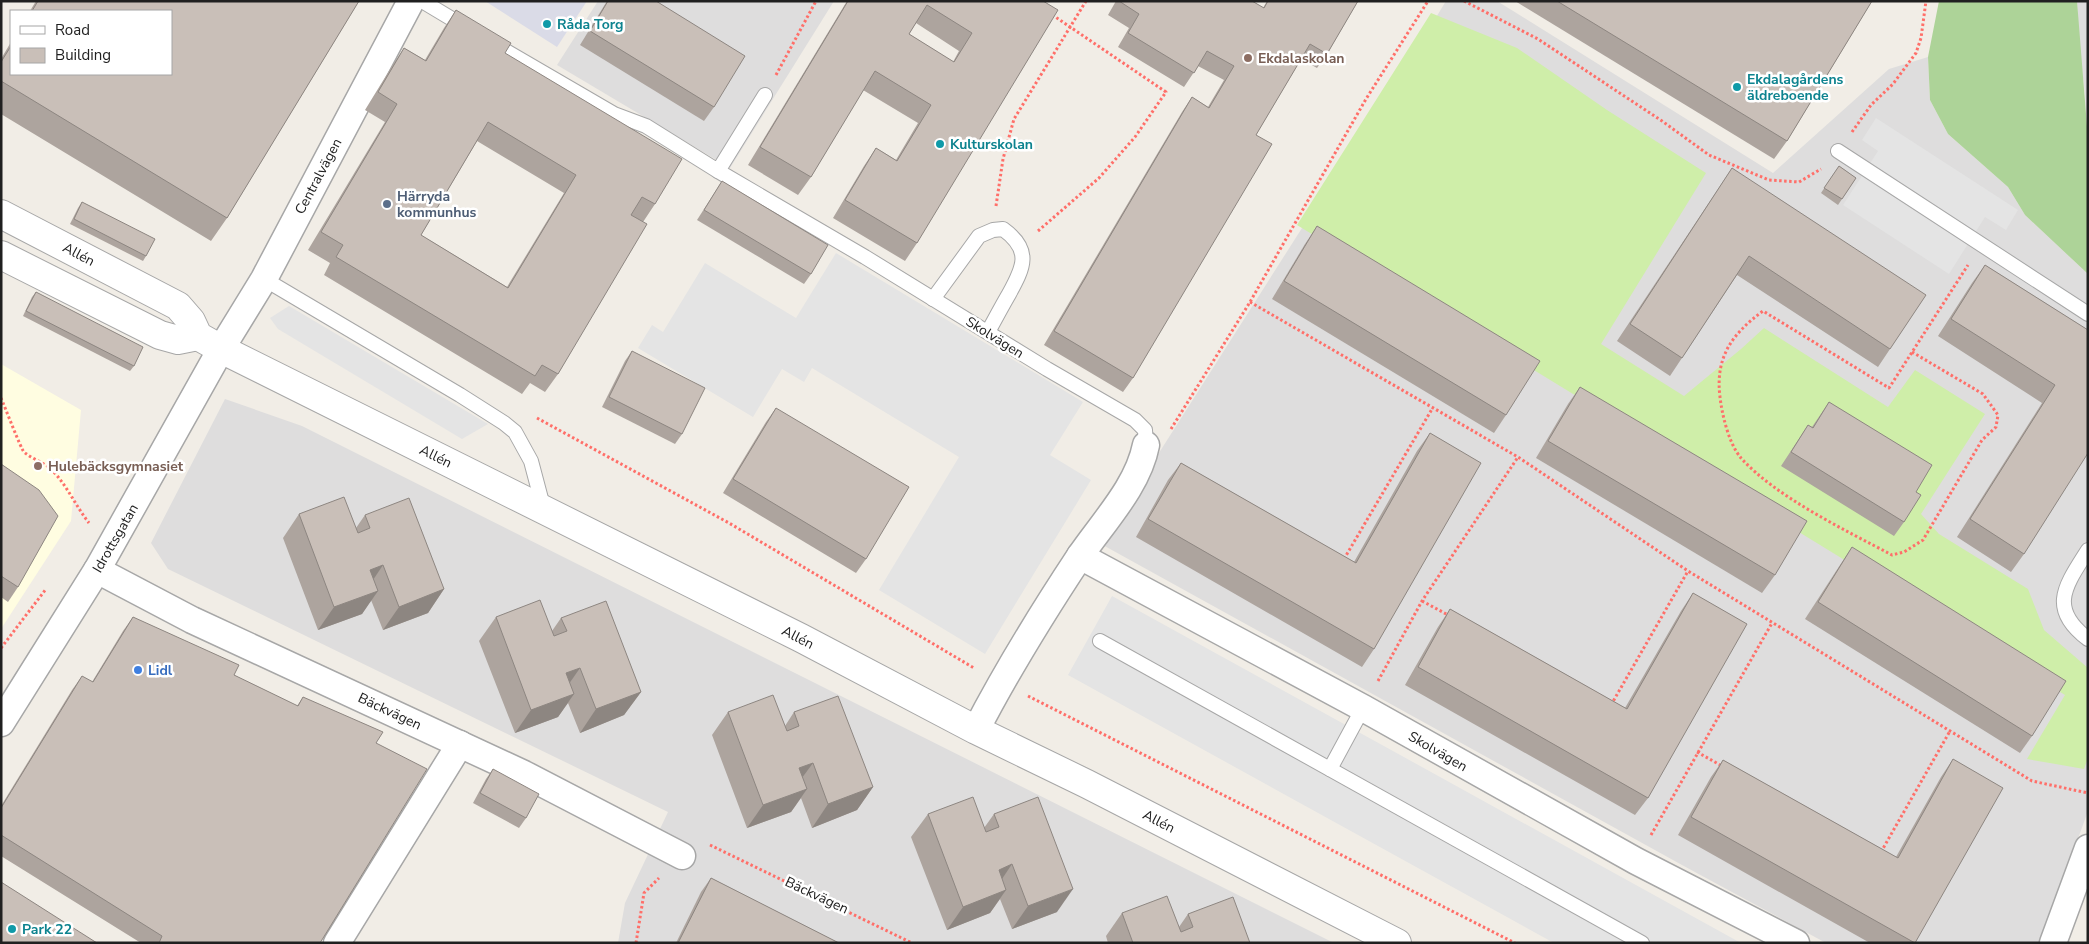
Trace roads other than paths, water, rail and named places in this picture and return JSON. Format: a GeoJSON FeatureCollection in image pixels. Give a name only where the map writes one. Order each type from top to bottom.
{"type":"FeatureCollection","features":[{"type":"Feature","properties":{"kind":"street","name":"Centralvägen"},"geometry":{"type":"LineString","coordinates":[[209,342],[264,279],[411,1]]}},
{"type":"Feature","properties":{"kind":"street","name":"Allén"},"geometry":{"type":"LineString","coordinates":[[1,214],[178,306],[209,342],[801,638],[976,730],[1087,784],[1397,943]]}},
{"type":"Feature","properties":{"kind":"street"},"geometry":{"type":"LineString","coordinates":[[1,255],[160,335],[178,340],[209,342]]}},
{"type":"Feature","properties":{"kind":"street","name":"Idrottsgatan"},"geometry":{"type":"LineString","coordinates":[[1,723],[97,570],[209,342]]}},
{"type":"Feature","properties":{"kind":"street"},"geometry":{"type":"LineString","coordinates":[[976,730],[1001,682],[1080,556],[1139,470],[1146,444]]}},
{"type":"Feature","properties":{"kind":"street","name":"Skolvägen"},"geometry":{"type":"LineString","coordinates":[[1080,556],[1362,708],[1636,861],[1796,943]]}},
{"type":"Feature","properties":{"kind":"street","name":"Bäckvägen"},"geometry":{"type":"LineString","coordinates":[[97,570],[192,620],[460,744],[603,813],[682,856]]}},
{"type":"Feature","properties":{"kind":"street"},"geometry":{"type":"LineString","coordinates":[[337,943],[460,744]]}},
{"type":"Feature","properties":{"kind":"street"},"geometry":{"type":"LineString","coordinates":[[2053,943],[2088,848]]}},
{"type":"Feature","properties":{"kind":"lane","name":"Skolvägen"},"geometry":{"type":"LineString","coordinates":[[422,1],[614,114],[646,126],[1135,420],[1145,430],[1146,444]]}},
{"type":"Feature","properties":{"kind":"lane"},"geometry":{"type":"LineString","coordinates":[[718,171],[766,95]]}},
{"type":"Feature","properties":{"kind":"lane"},"geometry":{"type":"LineString","coordinates":[[1838,151],[2088,314]]}},
{"type":"Feature","properties":{"kind":"lane"},"geometry":{"type":"LineString","coordinates":[[933,298],[979,236],[993,230],[1003,229],[1013,236],[1021,247],[1024,258],[1022,271],[988,332]]}},
{"type":"Feature","properties":{"kind":"lane"},"geometry":{"type":"LineString","coordinates":[[264,279],[460,395],[515,432],[531,461],[544,510]]}},
{"type":"Feature","properties":{"kind":"lane"},"geometry":{"type":"LineString","coordinates":[[2088,550],[2070,578],[2062,599],[2067,616],[2077,631],[2088,639]]}},
{"type":"Feature","properties":{"kind":"lane"},"geometry":{"type":"LineString","coordinates":[[1100,641],[1642,943]]}},
{"type":"Feature","properties":{"kind":"lane"},"geometry":{"type":"LineString","coordinates":[[1330,769],[1362,708]]}},
{"type":"Feature","properties":{"kind":"place","name":"Råda Torg"},"geometry":{"type":"Point","coordinates":[547,24]}},
{"type":"Feature","properties":{"kind":"place","name":"Ekdalaskolan"},"geometry":{"type":"Point","coordinates":[1248,58]}},
{"type":"Feature","properties":{"kind":"place","name":"Ekdalagårdens äldreboende"},"geometry":{"type":"Point","coordinates":[1737,87]}},
{"type":"Feature","properties":{"kind":"place","name":"Kulturskolan"},"geometry":{"type":"Point","coordinates":[940,144]}},
{"type":"Feature","properties":{"kind":"place","name":"Härryda kommunhus"},"geometry":{"type":"Point","coordinates":[387,204]}},
{"type":"Feature","properties":{"kind":"place","name":"Hulebäcksgymnasiet"},"geometry":{"type":"Point","coordinates":[38,466]}},
{"type":"Feature","properties":{"kind":"place","name":"Lidl"},"geometry":{"type":"Point","coordinates":[138,670]}},
{"type":"Feature","properties":{"kind":"place","name":"Park 22"},"geometry":{"type":"Point","coordinates":[12,929]}}]}
